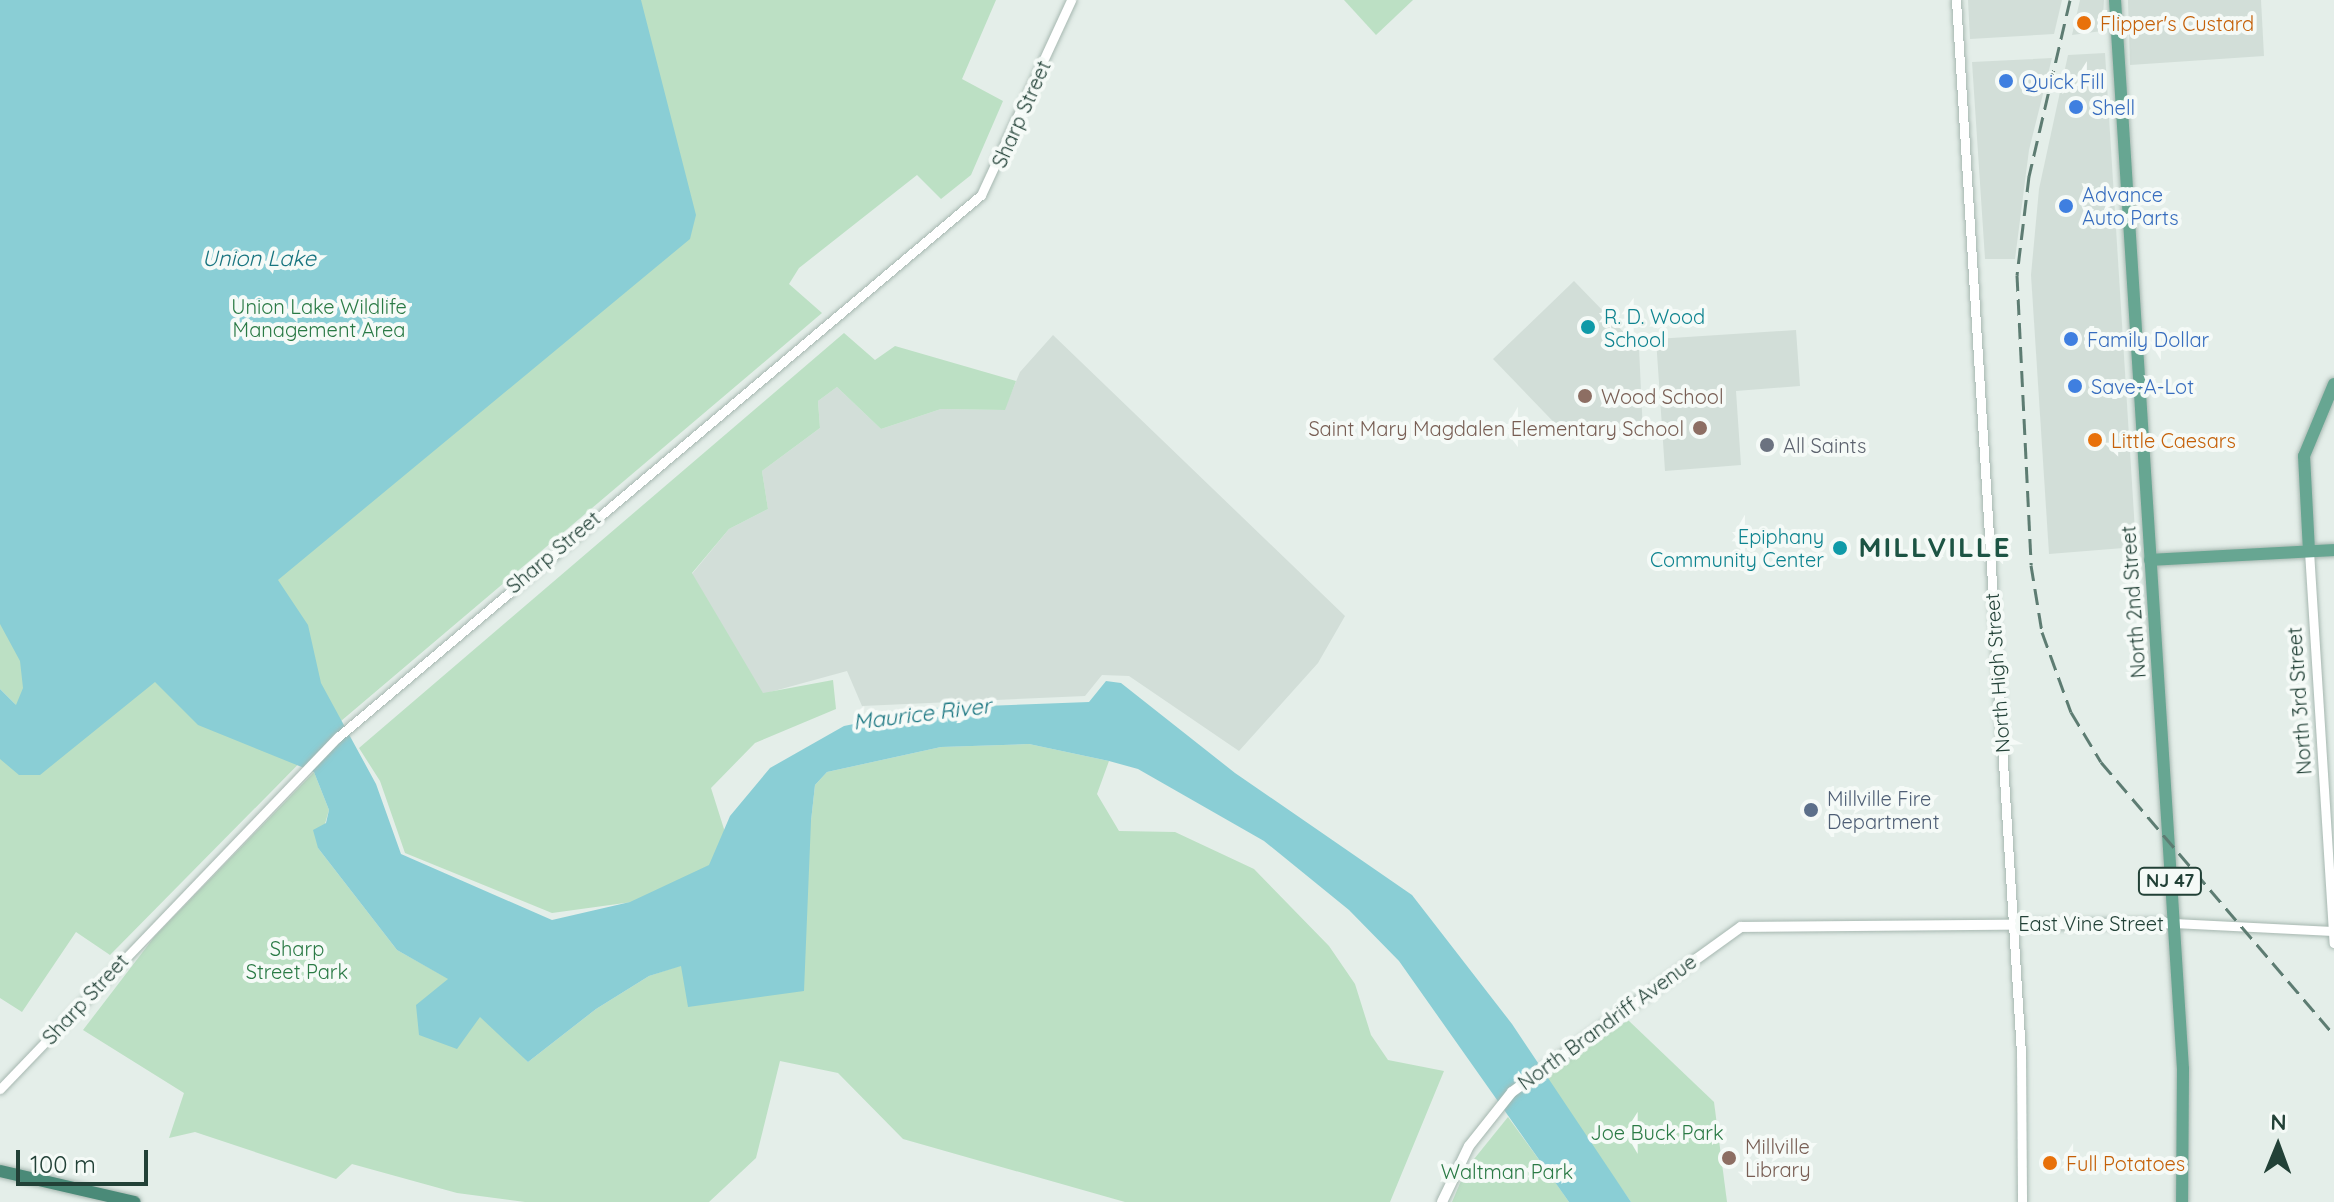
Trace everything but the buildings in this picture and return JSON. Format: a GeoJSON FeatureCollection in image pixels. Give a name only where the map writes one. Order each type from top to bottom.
{"type":"FeatureCollection","features":[{"type":"Feature","properties":{"kind":"highway"},"geometry":{"type":"LineString","coordinates":[[0,1171],[134,1202]]}},
{"type":"Feature","properties":{"kind":"main road","name":"North 2nd Street"},"geometry":{"type":"LineString","coordinates":[[2115,0],[2173,923],[2182,1202]]}},
{"type":"Feature","properties":{"kind":"main road","name":"North 3rd Street"},"geometry":{"type":"LineString","coordinates":[[2309,551],[2304,456],[2334,384]]}},
{"type":"Feature","properties":{"kind":"main road"},"geometry":{"type":"LineString","coordinates":[[2150,560],[2334,550]]}},
{"type":"Feature","properties":{"kind":"main road","name":"East Vine Street"},"geometry":{"type":"LineString","coordinates":[[1730,932],[1848,925],[2173,923]]}},
{"type":"Feature","properties":{"kind":"main road","name":"North Brandriff Avenue"},"geometry":{"type":"LineString","coordinates":[[1442,1202],[1496,1107],[1546,1063],[1730,932]]}},
{"type":"Feature","properties":{"kind":"street","name":"Sharp Street"},"geometry":{"type":"LineString","coordinates":[[0,1089],[338,737],[981,195],[1071,0]]}},
{"type":"Feature","properties":{"kind":"street","name":"North High Street"},"geometry":{"type":"LineString","coordinates":[[1956,0],[2013,924],[2022,1202]]}},
{"type":"Feature","properties":{"kind":"street","name":"North 3rd Street"},"geometry":{"type":"LineString","coordinates":[[2309,551],[2334,943]]}},
{"type":"Feature","properties":{"kind":"street","name":"East Vine Street"},"geometry":{"type":"LineString","coordinates":[[2173,923],[2333,931]]}},
{"type":"Feature","properties":{"kind":"shaded area"},"geometry":{"type":"Polygon","coordinates":[[[1968,0],[2062,0],[2054,34],[1970,39],[1968,0]]]}},
{"type":"Feature","properties":{"kind":"shaded area"},"geometry":{"type":"Polygon","coordinates":[[[2080,0],[2104,0],[2102,31],[2072,35],[2080,0]]]}},
{"type":"Feature","properties":{"kind":"shaded area"},"geometry":{"type":"Polygon","coordinates":[[[2128,0],[2261,0],[2264,56],[2130,65],[2128,0]]]}},
{"type":"Feature","properties":{"kind":"shaded area"},"geometry":{"type":"Polygon","coordinates":[[[2105,53],[2136,547],[2049,554],[2031,275],[2039,189],[2068,55],[2105,53]]]}},
{"type":"Feature","properties":{"kind":"shaded area"},"geometry":{"type":"Polygon","coordinates":[[[2052,58],[2029,150],[2015,259],[1985,259],[1972,62],[2052,58]]]}},
{"type":"Feature","properties":{"kind":"shaded area","name":"Wood School"},"geometry":{"type":"Polygon","coordinates":[[[1574,281],[1639,348],[1643,433],[1570,439],[1493,359],[1574,281]]]}},
{"type":"Feature","properties":{"kind":"shaded area","name":"Saint Mary Magdalen Elementary School"},"geometry":{"type":"Polygon","coordinates":[[[1796,330],[1800,386],[1736,391],[1741,465],[1665,471],[1656,339],[1796,330]]]}},
{"type":"Feature","properties":{"kind":"shaded area"},"geometry":{"type":"Polygon","coordinates":[[[1053,335],[1345,616],[1318,663],[1239,751],[1129,676],[1102,675],[1085,696],[862,706],[847,671],[763,694],[692,574],[729,529],[768,509],[762,471],[820,428],[818,401],[837,387],[881,429],[941,409],[1004,410],[1020,372],[1053,335]]]}},
{"type":"Feature","properties":{"kind":"green space","name":"Union Lake"},"geometry":{"type":"Polygon","coordinates":[[[0,0],[996,0],[962,79],[1003,101],[971,175],[941,199],[917,175],[799,268],[789,284],[822,313],[341,721],[110,955],[76,932],[22,1012],[0,998],[0,694],[16,705],[0,689],[0,0]]]}},
{"type":"Feature","properties":{"kind":"green space"},"geometry":{"type":"Polygon","coordinates":[[[1344,0],[1413,0],[1376,35],[1344,0]]]}},
{"type":"Feature","properties":{"kind":"green space"},"geometry":{"type":"Polygon","coordinates":[[[844,333],[875,360],[895,346],[1016,381],[1005,410],[941,409],[881,429],[837,387],[818,401],[820,428],[762,471],[768,509],[729,529],[692,573],[763,693],[833,680],[836,709],[755,743],[711,788],[730,848],[683,895],[552,913],[405,853],[380,781],[359,748],[844,333]]]}},
{"type":"Feature","properties":{"kind":"green space","name":"Sharp Street Park"},"geometry":{"type":"Polygon","coordinates":[[[1029,744],[1109,761],[1097,794],[1119,831],[1175,832],[1254,869],[1329,946],[1355,984],[1371,1035],[1388,1060],[1444,1071],[1390,1202],[1125,1202],[903,1139],[838,1073],[780,1061],[756,1158],[709,1202],[525,1202],[457,1193],[352,1164],[336,1179],[195,1132],[169,1138],[184,1093],[83,1030],[155,936],[314,772],[329,810],[318,848],[397,950],[449,979],[528,1062],[596,1009],[649,976],[682,965],[811,821],[815,785],[827,772],[941,747],[1029,744]]]}},
{"type":"Feature","properties":{"kind":"green space","name":"Joe Buck Park"},"geometry":{"type":"Polygon","coordinates":[[[1628,1020],[1714,1102],[1727,1202],[1631,1202],[1544,1078],[1628,1020]]]}},
{"type":"Feature","properties":{"kind":"green space","name":"Waltman Park"},"geometry":{"type":"Polygon","coordinates":[[[1508,1117],[1569,1202],[1452,1202],[1466,1169],[1508,1117]]]}},
{"type":"Feature","properties":{"kind":"water","name":"Union Lake"},"geometry":{"type":"Polygon","coordinates":[[[0,0],[641,0],[696,215],[690,239],[278,580],[308,625],[321,683],[376,784],[401,854],[552,920],[630,902],[709,865],[730,816],[770,768],[844,726],[932,708],[1089,702],[1106,681],[1121,683],[1235,773],[1412,895],[1512,1024],[1631,1202],[1569,1202],[1399,961],[1349,910],[1264,841],[1138,769],[1109,761],[1029,744],[941,747],[827,772],[815,785],[811,821],[804,991],[688,1007],[681,966],[649,976],[596,1009],[528,1062],[480,1017],[457,1049],[419,1035],[416,1005],[448,979],[397,950],[318,848],[313,830],[326,823],[329,810],[314,772],[198,725],[155,682],[40,775],[19,775],[0,759],[0,689],[16,705],[23,688],[20,661],[0,624],[0,0]]]}},
{"type":"Feature","properties":{"kind":"railway"},"geometry":{"type":"LineString","coordinates":[[2070,0],[2029,176],[2017,275],[2031,565],[2042,632],[2071,712],[2101,762],[2334,1035]]}},
{"type":"Feature","properties":{"kind":"place","name":"Flipper's Custard"},"geometry":{"type":"Point","coordinates":[2084,23]}},
{"type":"Feature","properties":{"kind":"place","name":"Quick Fill"},"geometry":{"type":"Point","coordinates":[2006,81]}},
{"type":"Feature","properties":{"kind":"place","name":"Shell"},"geometry":{"type":"Point","coordinates":[2076,107]}},
{"type":"Feature","properties":{"kind":"place","name":"Advance Auto Parts"},"geometry":{"type":"Point","coordinates":[2066,206]}},
{"type":"Feature","properties":{"kind":"place","name":"R. D. Wood School"},"geometry":{"type":"Point","coordinates":[1588,327]}},
{"type":"Feature","properties":{"kind":"place","name":"Family Dollar"},"geometry":{"type":"Point","coordinates":[2071,339]}},
{"type":"Feature","properties":{"kind":"place","name":"Save-A-Lot"},"geometry":{"type":"Point","coordinates":[2075,386]}},
{"type":"Feature","properties":{"kind":"place","name":"Wood School"},"geometry":{"type":"Point","coordinates":[1585,396]}},
{"type":"Feature","properties":{"kind":"place","name":"Saint Mary Magdalen Elementary School"},"geometry":{"type":"Point","coordinates":[1700,428]}},
{"type":"Feature","properties":{"kind":"place","name":"Little Caesars"},"geometry":{"type":"Point","coordinates":[2095,440]}},
{"type":"Feature","properties":{"kind":"place","name":"All Saints"},"geometry":{"type":"Point","coordinates":[1767,445]}},
{"type":"Feature","properties":{"kind":"place","name":"Epiphany Community Center"},"geometry":{"type":"Point","coordinates":[1840,548]}},
{"type":"Feature","properties":{"kind":"place","name":"Millville Fire Department"},"geometry":{"type":"Point","coordinates":[1811,810]}},
{"type":"Feature","properties":{"kind":"place","name":"Millville Library"},"geometry":{"type":"Point","coordinates":[1729,1158]}},
{"type":"Feature","properties":{"kind":"place","name":"Full Potatoes"},"geometry":{"type":"Point","coordinates":[2050,1163]}},
{"type":"Feature","properties":{"kind":"district","name":"MILLVILLE"},"geometry":{"type":"Point","coordinates":[1935,547]}},
{"type":"Feature","properties":{"kind":"park label","name":"Union Lake Wildlife Management Area"},"geometry":{"type":"Point","coordinates":[319,318]}},
{"type":"Feature","properties":{"kind":"water label","name":"Maurice River"},"geometry":{"type":"Point","coordinates":[922,714]}}]}
